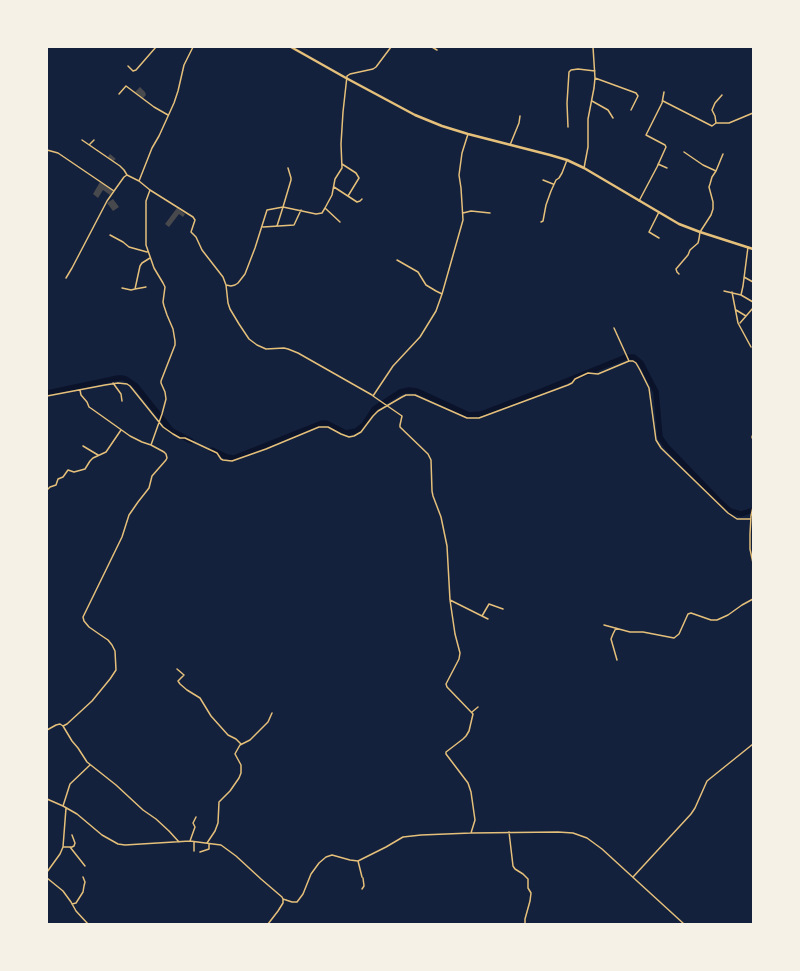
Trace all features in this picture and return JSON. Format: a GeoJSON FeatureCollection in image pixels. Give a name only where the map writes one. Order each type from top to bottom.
{"type":"FeatureCollection","features":[{"type":"Feature","properties":{"kind":"main road"},"geometry":{"type":"LineString","coordinates":[[291,47],[415,115],[442,126],[468,134],[567,160],[680,224],[753,249]]}},
{"type":"Feature","properties":{"kind":"street"},"geometry":{"type":"LineString","coordinates":[[128,66],[133,71],[136,70],[156,47]]}},
{"type":"Feature","properties":{"kind":"street"},"geometry":{"type":"LineString","coordinates":[[139,181],[152,148],[174,103],[184,65],[193,47]]}},
{"type":"Feature","properties":{"kind":"street"},"geometry":{"type":"LineString","coordinates":[[226,285],[235,285],[245,274],[268,210],[283,207],[316,214],[322,213],[332,195],[335,179],[342,170],[341,144],[346,78],[350,74],[376,67],[391,47]]}},
{"type":"Feature","properties":{"kind":"street"},"geometry":{"type":"LineString","coordinates":[[432,47],[437,50]]}},
{"type":"Feature","properties":{"kind":"street"},"geometry":{"type":"LineString","coordinates":[[582,168],[588,147],[588,119],[595,78],[593,47]]}},
{"type":"Feature","properties":{"kind":"street"},"geometry":{"type":"LineString","coordinates":[[568,127],[567,103],[569,72],[571,70],[595,71]]}},
{"type":"Feature","properties":{"kind":"street"},"geometry":{"type":"LineString","coordinates":[[595,78],[636,93],[638,96],[631,110]]}},
{"type":"Feature","properties":{"kind":"street"},"geometry":{"type":"LineString","coordinates":[[119,94],[126,86],[168,115]]}},
{"type":"Feature","properties":{"kind":"street"},"geometry":{"type":"LineString","coordinates":[[639,201],[666,146],[646,135],[663,101],[664,92]]}},
{"type":"Feature","properties":{"kind":"street"},"geometry":{"type":"LineString","coordinates":[[716,123],[712,110],[715,103],[722,95]]}},
{"type":"Feature","properties":{"kind":"street"},"geometry":{"type":"LineString","coordinates":[[592,101],[608,110],[613,118]]}},
{"type":"Feature","properties":{"kind":"street"},"geometry":{"type":"LineString","coordinates":[[663,101],[712,126],[716,123],[729,123],[753,113]]}},
{"type":"Feature","properties":{"kind":"street"},"geometry":{"type":"LineString","coordinates":[[510,145],[519,123],[520,116]]}},
{"type":"Feature","properties":{"kind":"street"},"geometry":{"type":"LineString","coordinates":[[373,396],[393,366],[420,337],[436,311],[461,228],[463,213],[461,188],[458,175],[462,153],[468,134]]}},
{"type":"Feature","properties":{"kind":"street"},"geometry":{"type":"LineString","coordinates":[[82,140],[120,166],[127,175],[139,181],[150,190],[193,217],[195,220],[191,232],[196,237],[202,250],[223,277],[226,285],[230,309],[249,339],[266,349],[288,349],[320,365],[387,405],[402,416],[400,427],[430,457],[433,496],[441,517],[447,546],[450,600],[460,656],[446,684],[447,687],[472,712],[474,716],[466,736],[446,752],[446,754],[468,783],[471,792],[475,820],[472,833]]}},
{"type":"Feature","properties":{"kind":"street"},"geometry":{"type":"LineString","coordinates":[[89,145],[94,140]]}},
{"type":"Feature","properties":{"kind":"street"},"geometry":{"type":"LineString","coordinates":[[47,150],[58,153],[114,190]]}},
{"type":"Feature","properties":{"kind":"street"},"geometry":{"type":"LineString","coordinates":[[684,152],[716,171]]}},
{"type":"Feature","properties":{"kind":"street"},"geometry":{"type":"LineString","coordinates":[[679,274],[676,269],[688,255],[690,250],[698,243],[700,232],[713,210],[713,202],[709,187],[723,154]]}},
{"type":"Feature","properties":{"kind":"street"},"geometry":{"type":"LineString","coordinates":[[541,222],[543,221],[546,205],[554,184],[562,173],[567,160]]}},
{"type":"Feature","properties":{"kind":"street"},"geometry":{"type":"LineString","coordinates":[[342,164],[356,173],[359,178],[348,196]]}},
{"type":"Feature","properties":{"kind":"street"},"geometry":{"type":"LineString","coordinates":[[658,164],[667,168]]}},
{"type":"Feature","properties":{"kind":"street"},"geometry":{"type":"LineString","coordinates":[[276,226],[291,180],[288,168]]}},
{"type":"Feature","properties":{"kind":"street"},"geometry":{"type":"LineString","coordinates":[[66,278],[107,201],[124,176],[127,175]]}},
{"type":"Feature","properties":{"kind":"street"},"geometry":{"type":"LineString","coordinates":[[543,180],[554,184]]}},
{"type":"Feature","properties":{"kind":"street"},"geometry":{"type":"LineString","coordinates":[[334,187],[357,202],[362,199]]}},
{"type":"Feature","properties":{"kind":"street"},"geometry":{"type":"LineString","coordinates":[[150,190],[146,202],[145,242],[150,258],[165,287],[163,302],[175,338],[175,344],[161,383],[166,395],[162,414],[150,445]]}},
{"type":"Feature","properties":{"kind":"street"},"geometry":{"type":"LineString","coordinates":[[325,208],[340,222]]}},
{"type":"Feature","properties":{"kind":"street"},"geometry":{"type":"LineString","coordinates":[[262,227],[294,225],[301,210]]}},
{"type":"Feature","properties":{"kind":"street"},"geometry":{"type":"LineString","coordinates":[[463,213],[471,211],[490,213]]}},
{"type":"Feature","properties":{"kind":"street"},"geometry":{"type":"LineString","coordinates":[[658,238],[649,232],[659,212]]}},
{"type":"Feature","properties":{"kind":"street"},"geometry":{"type":"LineString","coordinates":[[110,235],[129,247],[148,252]]}},
{"type":"Feature","properties":{"kind":"street"},"geometry":{"type":"LineString","coordinates":[[741,295],[748,247]]}},
{"type":"Feature","properties":{"kind":"street"},"geometry":{"type":"LineString","coordinates":[[135,289],[140,266],[150,258]]}},
{"type":"Feature","properties":{"kind":"street"},"geometry":{"type":"LineString","coordinates":[[397,260],[418,272],[426,285],[442,294]]}},
{"type":"Feature","properties":{"kind":"street"},"geometry":{"type":"LineString","coordinates":[[744,277],[753,282]]}},
{"type":"Feature","properties":{"kind":"street"},"geometry":{"type":"LineString","coordinates":[[122,288],[131,290],[146,287]]}},
{"type":"Feature","properties":{"kind":"street"},"geometry":{"type":"LineString","coordinates":[[724,291],[741,295],[753,302]]}},
{"type":"Feature","properties":{"kind":"street"},"geometry":{"type":"LineString","coordinates":[[732,292],[739,324],[751,347]]}},
{"type":"Feature","properties":{"kind":"street"},"geometry":{"type":"LineString","coordinates":[[739,324],[753,308]]}},
{"type":"Feature","properties":{"kind":"street"},"geometry":{"type":"LineString","coordinates":[[736,310],[746,316]]}},
{"type":"Feature","properties":{"kind":"street"},"geometry":{"type":"LineString","coordinates":[[614,328],[628,360]]}},
{"type":"Feature","properties":{"kind":"street"},"geometry":{"type":"LineString","coordinates":[[47,396],[123,383],[130,386],[159,420],[163,427],[180,438],[185,438],[217,453],[223,460],[232,461],[319,427],[328,427],[348,437],[354,436],[361,432],[378,411],[402,396],[411,395],[423,398],[461,416],[479,418],[568,385],[575,379],[588,373],[598,374],[628,360],[636,363],[649,388],[656,440],[661,448],[728,513],[737,519],[751,517]]}},
{"type":"Feature","properties":{"kind":"street"},"geometry":{"type":"LineString","coordinates":[[113,384],[121,394],[122,401]]}},
{"type":"Feature","properties":{"kind":"street"},"geometry":{"type":"LineString","coordinates":[[63,726],[92,701],[116,670],[115,651],[112,645],[108,640],[89,627],[84,621],[83,617],[122,537],[129,515],[149,488],[152,476],[166,460],[167,456],[166,454],[121,430],[89,407],[81,395],[80,390]]}},
{"type":"Feature","properties":{"kind":"street"},"geometry":{"type":"LineString","coordinates":[[47,490],[50,487],[56,486],[58,479],[63,477],[68,470],[74,472],[84,470],[91,460],[106,452],[121,430]]}},
{"type":"Feature","properties":{"kind":"street"},"geometry":{"type":"LineString","coordinates":[[753,434],[753,440]]}},
{"type":"Feature","properties":{"kind":"street"},"geometry":{"type":"LineString","coordinates":[[84,446],[98,455]]}},
{"type":"Feature","properties":{"kind":"street"},"geometry":{"type":"LineString","coordinates":[[753,507],[751,517],[750,549],[753,563]]}},
{"type":"Feature","properties":{"kind":"street"},"geometry":{"type":"LineString","coordinates":[[604,625],[630,632],[643,632],[674,638],[679,634],[688,614],[692,613],[711,620],[717,620],[753,599]]}},
{"type":"Feature","properties":{"kind":"street"},"geometry":{"type":"LineString","coordinates":[[450,600],[488,619]]}},
{"type":"Feature","properties":{"kind":"street"},"geometry":{"type":"LineString","coordinates":[[482,616],[489,604],[503,609]]}},
{"type":"Feature","properties":{"kind":"street"},"geometry":{"type":"LineString","coordinates":[[616,628],[611,639],[617,660]]}},
{"type":"Feature","properties":{"kind":"street"},"geometry":{"type":"LineString","coordinates":[[177,668],[184,675],[178,681],[180,684],[200,698],[211,716],[228,735],[241,744]]}},
{"type":"Feature","properties":{"kind":"street"},"geometry":{"type":"LineString","coordinates":[[472,712],[478,707]]}},
{"type":"Feature","properties":{"kind":"street"},"geometry":{"type":"LineString","coordinates":[[200,852],[209,849],[208,843],[218,823],[219,802],[241,775],[241,765],[235,753],[241,744],[250,740],[268,722],[272,713]]}},
{"type":"Feature","properties":{"kind":"street"},"geometry":{"type":"LineString","coordinates":[[47,730],[56,724],[63,726],[90,765],[116,785],[143,810],[156,819],[179,842]]}},
{"type":"Feature","properties":{"kind":"street"},"geometry":{"type":"LineString","coordinates":[[633,877],[691,814],[707,781],[753,744]]}},
{"type":"Feature","properties":{"kind":"street"},"geometry":{"type":"LineString","coordinates":[[63,806],[70,784],[90,765]]}},
{"type":"Feature","properties":{"kind":"street"},"geometry":{"type":"LineString","coordinates":[[47,799],[77,814],[102,835],[118,844],[126,846],[194,842],[221,846],[229,850],[284,899],[295,902],[300,899],[305,891],[311,874],[319,863],[325,858],[332,855],[350,860],[358,860],[403,837],[509,832],[573,833],[587,838],[602,849],[684,924]]}},
{"type":"Feature","properties":{"kind":"street"},"geometry":{"type":"LineString","coordinates":[[47,872],[60,854],[63,847],[66,808]]}},
{"type":"Feature","properties":{"kind":"street"},"geometry":{"type":"LineString","coordinates":[[190,842],[196,827],[193,823],[196,817]]}},
{"type":"Feature","properties":{"kind":"street"},"geometry":{"type":"LineString","coordinates":[[509,832],[513,866],[528,879],[528,888],[531,894],[525,924]]}},
{"type":"Feature","properties":{"kind":"street"},"geometry":{"type":"LineString","coordinates":[[63,847],[74,846],[75,844],[72,835]]}},
{"type":"Feature","properties":{"kind":"street"},"geometry":{"type":"LineString","coordinates":[[194,842],[194,851]]}},
{"type":"Feature","properties":{"kind":"street"},"geometry":{"type":"LineString","coordinates":[[70,847],[85,866]]}},
{"type":"Feature","properties":{"kind":"street"},"geometry":{"type":"LineString","coordinates":[[358,860],[364,886],[362,889]]}},
{"type":"Feature","properties":{"kind":"street"},"geometry":{"type":"LineString","coordinates":[[72,904],[76,903],[83,891],[86,882],[83,877]]}},
{"type":"Feature","properties":{"kind":"street"},"geometry":{"type":"LineString","coordinates":[[47,878],[63,891],[76,911],[88,924]]}},
{"type":"Feature","properties":{"kind":"street"},"geometry":{"type":"LineString","coordinates":[[268,924],[278,911],[284,899]]}},
{"type":"Feature","properties":{"kind":"building"},"geometry":{"type":"Polygon","coordinates":[[[140,87],[146,95],[143,98],[135,92],[140,87]]]}},
{"type":"Feature","properties":{"kind":"building"},"geometry":{"type":"Polygon","coordinates":[[[110,154],[116,159],[113,161],[108,157],[110,154]]]}},
{"type":"Feature","properties":{"kind":"building"},"geometry":{"type":"Polygon","coordinates":[[[100,182],[113,190],[110,195],[103,190],[98,198],[93,194],[100,182]]]}},
{"type":"Feature","properties":{"kind":"building"},"geometry":{"type":"Polygon","coordinates":[[[113,199],[119,207],[113,211],[107,203],[113,199]]]}},
{"type":"Feature","properties":{"kind":"building"},"geometry":{"type":"Polygon","coordinates":[[[177,208],[185,214],[183,217],[179,214],[169,227],[165,224],[177,208]]]}},
{"type":"Feature","properties":{"kind":"waterway"},"geometry":{"type":"LineString","coordinates":[[212,450],[227,457],[234,458],[322,423],[326,423],[346,433],[356,431],[364,425],[374,409],[400,392],[409,390],[417,391],[469,415],[481,414],[626,357],[634,357],[641,363],[656,392],[660,437],[667,447],[730,511],[741,514],[753,510]]}},
{"type":"Feature","properties":{"kind":"waterway"},"geometry":{"type":"LineString","coordinates":[[47,393],[123,378],[136,386],[171,430],[191,441]]}}]}
